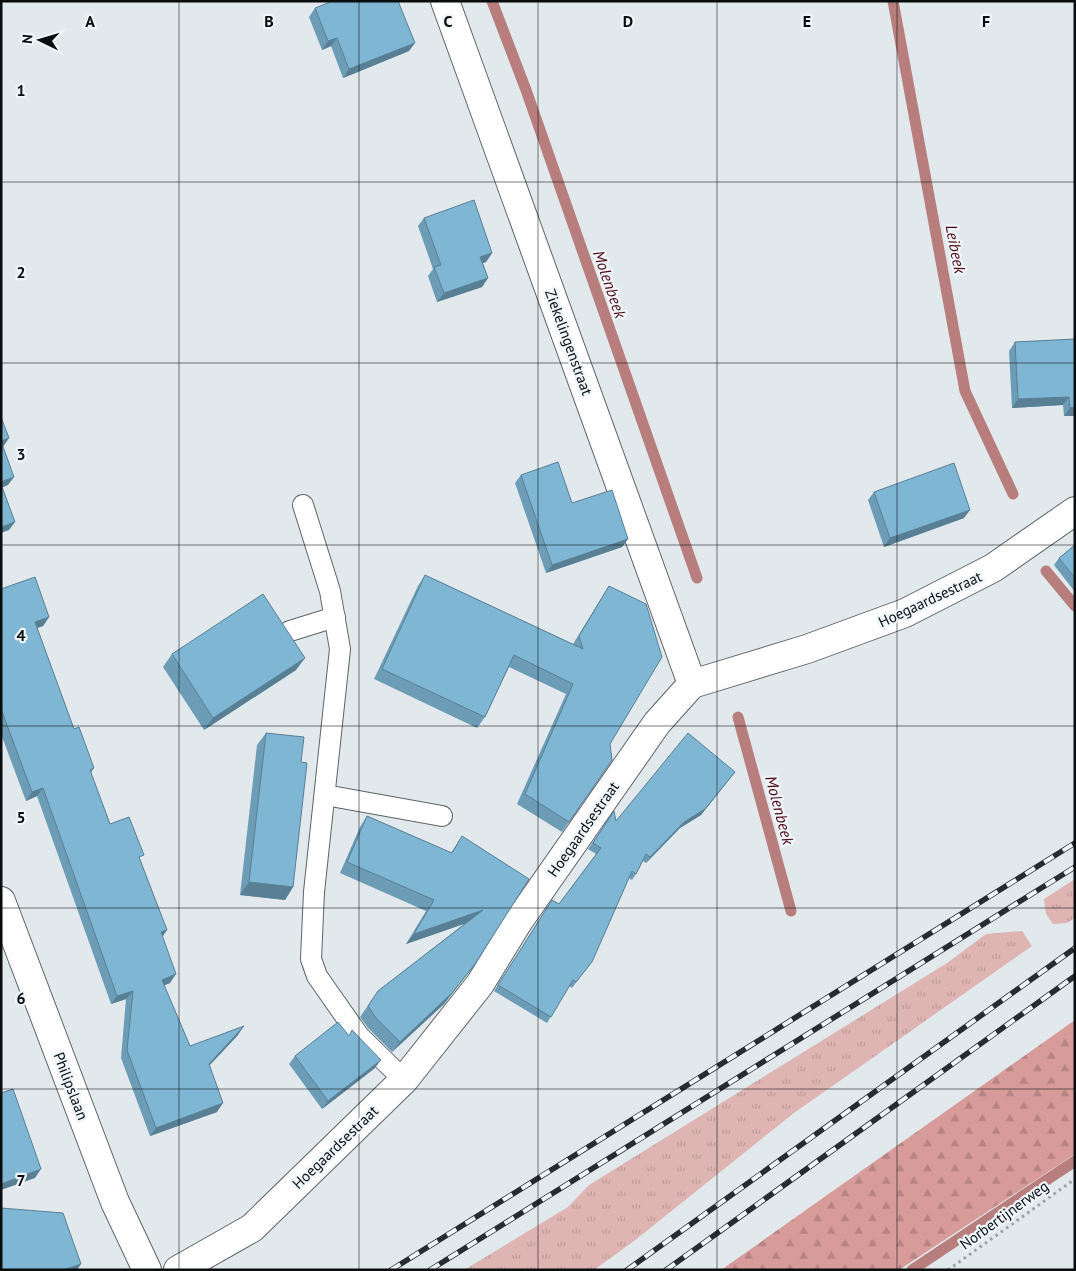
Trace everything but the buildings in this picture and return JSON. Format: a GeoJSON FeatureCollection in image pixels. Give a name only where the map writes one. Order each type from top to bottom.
{"type":"FeatureCollection","features":[{"type":"Feature","properties":{"kind":"street","name":"Ziekelingenstraat"},"geometry":{"type":"LineString","coordinates":[[445,1],[692,684]]}},
{"type":"Feature","properties":{"kind":"street","name":"Hoegaardsestraat"},"geometry":{"type":"LineString","coordinates":[[178,1270],[252,1228],[404,1080],[480,984],[518,922],[658,723],[692,684],[807,649],[905,613],[993,568],[1075,511]]}},
{"type":"Feature","properties":{"kind":"street","name":"Philipslaan"},"geometry":{"type":"LineString","coordinates":[[1,901],[115,1202],[147,1270]]}},
{"type":"Feature","properties":{"kind":"lane"},"geometry":{"type":"LineString","coordinates":[[303,505],[330,591],[340,649],[314,892],[311,959],[317,976],[343,1016],[359,1036],[404,1080]]}},
{"type":"Feature","properties":{"kind":"lane"},"geometry":{"type":"LineString","coordinates":[[290,631],[335,617]]}},
{"type":"Feature","properties":{"kind":"lane"},"geometry":{"type":"LineString","coordinates":[[324,795],[442,816]]}},
{"type":"Feature","properties":{"kind":"path","name":"Norbertijnerweg"},"geometry":{"type":"LineString","coordinates":[[948,1270],[1075,1178]]}},
{"type":"Feature","properties":{"kind":"green space"},"geometry":{"type":"Polygon","coordinates":[[[1075,879],[1075,918],[1067,923],[1053,924],[1046,914],[1044,899],[1075,879]]]}},
{"type":"Feature","properties":{"kind":"green space"},"geometry":{"type":"Polygon","coordinates":[[[1022,931],[1032,946],[794,1113],[634,1241],[594,1270],[464,1270],[568,1207],[589,1185],[947,963],[986,934],[1022,931]]]}},
{"type":"Feature","properties":{"kind":"green space"},"geometry":{"type":"Polygon","coordinates":[[[1075,1020],[1075,1154],[899,1270],[721,1270],[1075,1020]]]}},
{"type":"Feature","properties":{"kind":"waterway","name":"Molenbeek"},"geometry":{"type":"LineString","coordinates":[[492,1],[526,90],[697,578]]}},
{"type":"Feature","properties":{"kind":"waterway","name":"Leibeek"},"geometry":{"type":"LineString","coordinates":[[893,1],[965,391],[1013,494]]}},
{"type":"Feature","properties":{"kind":"waterway","name":"Leibeek"},"geometry":{"type":"LineString","coordinates":[[1046,571],[1075,606]]}},
{"type":"Feature","properties":{"kind":"waterway","name":"Molenbeek"},"geometry":{"type":"LineString","coordinates":[[738,717],[791,911]]}},
{"type":"Feature","properties":{"kind":"waterway"},"geometry":{"type":"LineString","coordinates":[[912,1270],[1075,1161]]}},
{"type":"Feature","properties":{"kind":"railway"},"geometry":{"type":"LineString","coordinates":[[391,1270],[1075,843]]}},
{"type":"Feature","properties":{"kind":"railway"},"geometry":{"type":"LineString","coordinates":[[430,1270],[1075,867]]}},
{"type":"Feature","properties":{"kind":"railway"},"geometry":{"type":"LineString","coordinates":[[627,1270],[1075,948]]}},
{"type":"Feature","properties":{"kind":"railway"},"geometry":{"type":"LineString","coordinates":[[666,1270],[1075,976]]}}]}
